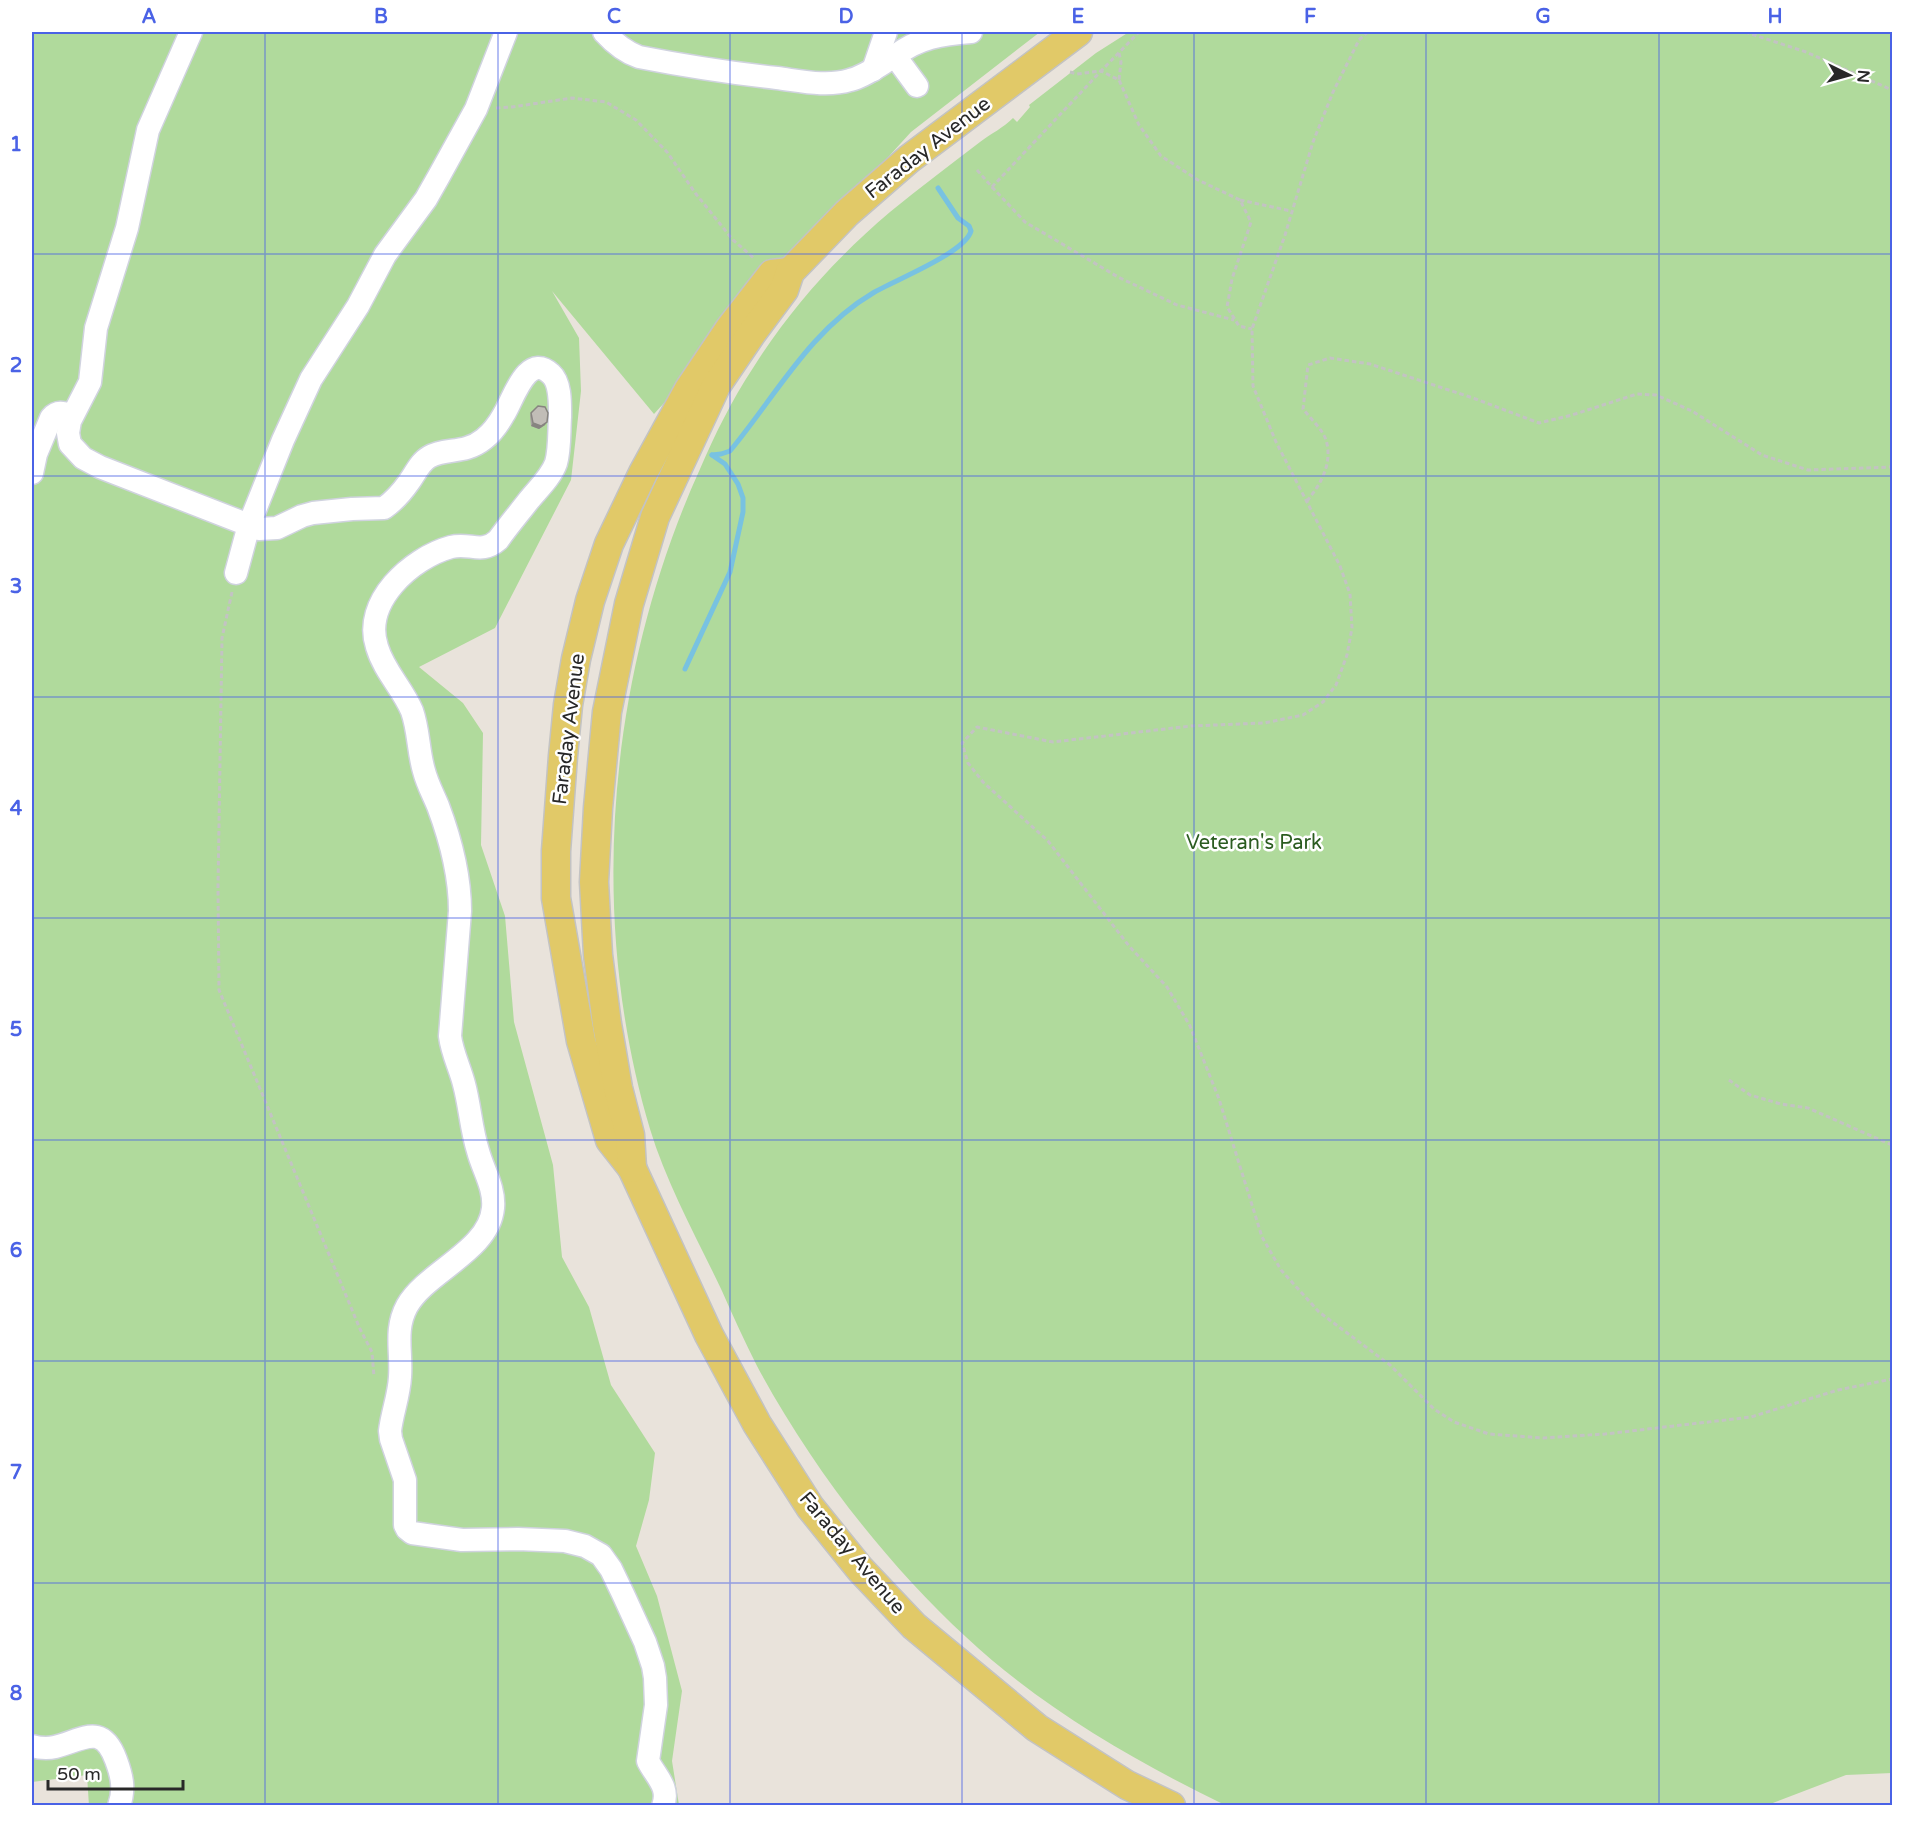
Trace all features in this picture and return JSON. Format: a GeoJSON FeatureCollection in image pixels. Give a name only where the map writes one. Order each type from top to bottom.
{"type":"FeatureCollection","features":[{"type":"Feature","properties":{"kind":"main road","name":"Faraday Avenue"},"geometry":{"type":"LineString","coordinates":[[1079,33],[909,159],[781,273],[730,328],[689,389],[618,524],[590,601],[568,705],[556,851],[556,898],[581,1041],[610,1140],[632,1168],[709,1335],[757,1424],[810,1507],[860,1569],[914,1626],[1037,1728],[1127,1785],[1171,1806]]}},
{"type":"Feature","properties":{"kind":"main road","name":"Faraday Avenue"},"geometry":{"type":"LineString","coordinates":[[632,1168],[630,1135],[618,1088],[598,955],[594,882],[607,712],[629,604],[655,517],[716,386],[784,290],[781,273]]}},
{"type":"Feature","properties":{"kind":"lane"},"geometry":{"type":"LineString","coordinates":[[191,32],[148,130],[128,228],[96,328],[90,382],[68,427],[70,444],[83,458],[100,467],[259,529],[270,529],[313,513],[384,508],[402,491],[428,457],[462,450],[485,439],[504,414],[528,372],[536,369],[545,370],[553,375],[556,381],[560,398],[558,444],[556,463],[549,475],[491,546],[481,549],[457,546],[448,548],[405,573],[384,597],[374,626],[378,651],[409,703],[416,721],[424,774],[443,820],[453,858],[460,911],[450,1036],[464,1083],[476,1144],[492,1188],[494,1202],[490,1221],[476,1240],[416,1294],[404,1312],[398,1338],[400,1377],[390,1431],[405,1480],[405,1525],[412,1533],[462,1540],[518,1539],[576,1543],[592,1549],[605,1560],[623,1593],[653,1666],[656,1706],[648,1761],[664,1785],[666,1797],[663,1806]]}},
{"type":"Feature","properties":{"kind":"lane"},"geometry":{"type":"LineString","coordinates":[[236,573],[249,525],[283,440],[311,379],[358,306],[385,255],[426,199],[476,109],[506,32]]}},
{"type":"Feature","properties":{"kind":"lane"},"geometry":{"type":"LineString","coordinates":[[603,32],[618,46],[639,57],[714,70],[833,83],[850,81],[873,70],[910,45],[930,37],[971,32]]}},
{"type":"Feature","properties":{"kind":"lane"},"geometry":{"type":"LineString","coordinates":[[873,70],[886,32]]}},
{"type":"Feature","properties":{"kind":"lane"},"geometry":{"type":"LineString","coordinates":[[895,56],[917,86]]}},
{"type":"Feature","properties":{"kind":"lane"},"geometry":{"type":"LineString","coordinates":[[32,473],[36,454],[51,418],[63,412],[72,416]]}},
{"type":"Feature","properties":{"kind":"lane"},"geometry":{"type":"LineString","coordinates":[[32,1746],[54,1747],[88,1736],[102,1738],[111,1748],[122,1778],[123,1787],[119,1806]]}},
{"type":"Feature","properties":{"kind":"path"},"geometry":{"type":"LineString","coordinates":[[992,187],[1139,32]]}},
{"type":"Feature","properties":{"kind":"path"},"geometry":{"type":"LineString","coordinates":[[1368,32],[1359,40],[1333,92],[1313,142],[1252,330],[1253,386],[1276,442],[1340,566],[1350,594],[1352,628],[1347,655],[1336,685],[1323,702],[1303,715],[1264,723],[1191,726],[1053,741],[977,727],[962,743],[968,763],[983,782],[1048,841],[1129,946],[1167,987],[1190,1026],[1219,1099],[1262,1237],[1281,1270],[1319,1312],[1390,1365],[1434,1408],[1454,1422],[1489,1434],[1543,1438],[1605,1434],[1751,1417],[1838,1390],[1893,1379]]}},
{"type":"Feature","properties":{"kind":"path"},"geometry":{"type":"LineString","coordinates":[[1745,32],[1806,52],[1893,90]]}},
{"type":"Feature","properties":{"kind":"path"},"geometry":{"type":"LineString","coordinates":[[1119,53],[1121,63],[1119,80],[1138,125],[1161,156],[1198,180],[1240,200],[1292,211]]}},
{"type":"Feature","properties":{"kind":"path"},"geometry":{"type":"LineString","coordinates":[[1070,72],[1077,74],[1101,71],[1119,80]]}},
{"type":"Feature","properties":{"kind":"path"},"geometry":{"type":"LineString","coordinates":[[476,109],[512,107],[572,98],[606,102],[636,120],[667,152],[696,194],[733,240],[781,273]]}},
{"type":"Feature","properties":{"kind":"path"},"geometry":{"type":"LineString","coordinates":[[977,170],[1024,222],[1118,277],[1177,305],[1235,320]]}},
{"type":"Feature","properties":{"kind":"path"},"geometry":{"type":"LineString","coordinates":[[1240,200],[1251,222],[1232,279],[1227,307],[1239,326],[1252,330]]}},
{"type":"Feature","properties":{"kind":"path"},"geometry":{"type":"LineString","coordinates":[[1307,501],[1320,485],[1328,460],[1326,438],[1304,409],[1308,365],[1330,358],[1370,364],[1473,398],[1539,423],[1637,394],[1656,395],[1692,411],[1762,455],[1808,470],[1893,467]]}},
{"type":"Feature","properties":{"kind":"path"},"geometry":{"type":"LineString","coordinates":[[236,573],[222,638],[218,887],[219,990],[360,1329],[372,1352],[374,1377]]}},
{"type":"Feature","properties":{"kind":"path"},"geometry":{"type":"LineString","coordinates":[[1729,1080],[1750,1095],[1781,1104],[1808,1108],[1893,1145]]}},
{"type":"Feature","properties":{"kind":"green space"},"geometry":{"type":"Polygon","coordinates":[[[32,32],[1040,32],[911,132],[654,414],[552,291],[579,338],[581,391],[571,480],[495,628],[419,667],[463,703],[483,733],[481,845],[505,916],[514,1022],[553,1165],[562,1257],[589,1307],[611,1385],[655,1453],[649,1500],[636,1546],[657,1596],[682,1691],[672,1761],[679,1805],[89,1806],[87,1775],[32,1782],[32,32]]]}},
{"type":"Feature","properties":{"kind":"green space","name":"Veteran's Park"},"geometry":{"type":"Polygon","coordinates":[[[1129,32],[1892,32],[1892,1773],[1846,1775],[1765,1806],[1227,1806],[1158,1771],[1057,1710],[995,1663],[935,1607],[906,1576],[878,1544],[825,1475],[778,1403],[757,1366],[674,1191],[650,1129],[630,1048],[618,964],[613,880],[616,795],[627,711],[644,628],[669,547],[700,469],[745,380],[767,346],[816,285],[851,247],[901,203],[1013,118],[1017,122],[1030,107],[1029,105],[1096,53],[1129,32]]]}},
{"type":"Feature","properties":{"kind":"building"},"geometry":{"type":"Polygon","coordinates":[[[538,406],[545,407],[548,413],[547,422],[541,426],[533,423],[531,413],[538,406]]]}},
{"type":"Feature","properties":{"kind":"waterway"},"geometry":{"type":"LineString","coordinates":[[712,455],[730,451],[812,345],[851,308],[873,293],[943,257],[966,239],[971,231],[969,226],[958,218],[938,188]]}},
{"type":"Feature","properties":{"kind":"waterway"},"geometry":{"type":"LineString","coordinates":[[685,669],[730,572],[743,512],[743,498],[738,484],[725,464],[712,455]]}}]}
